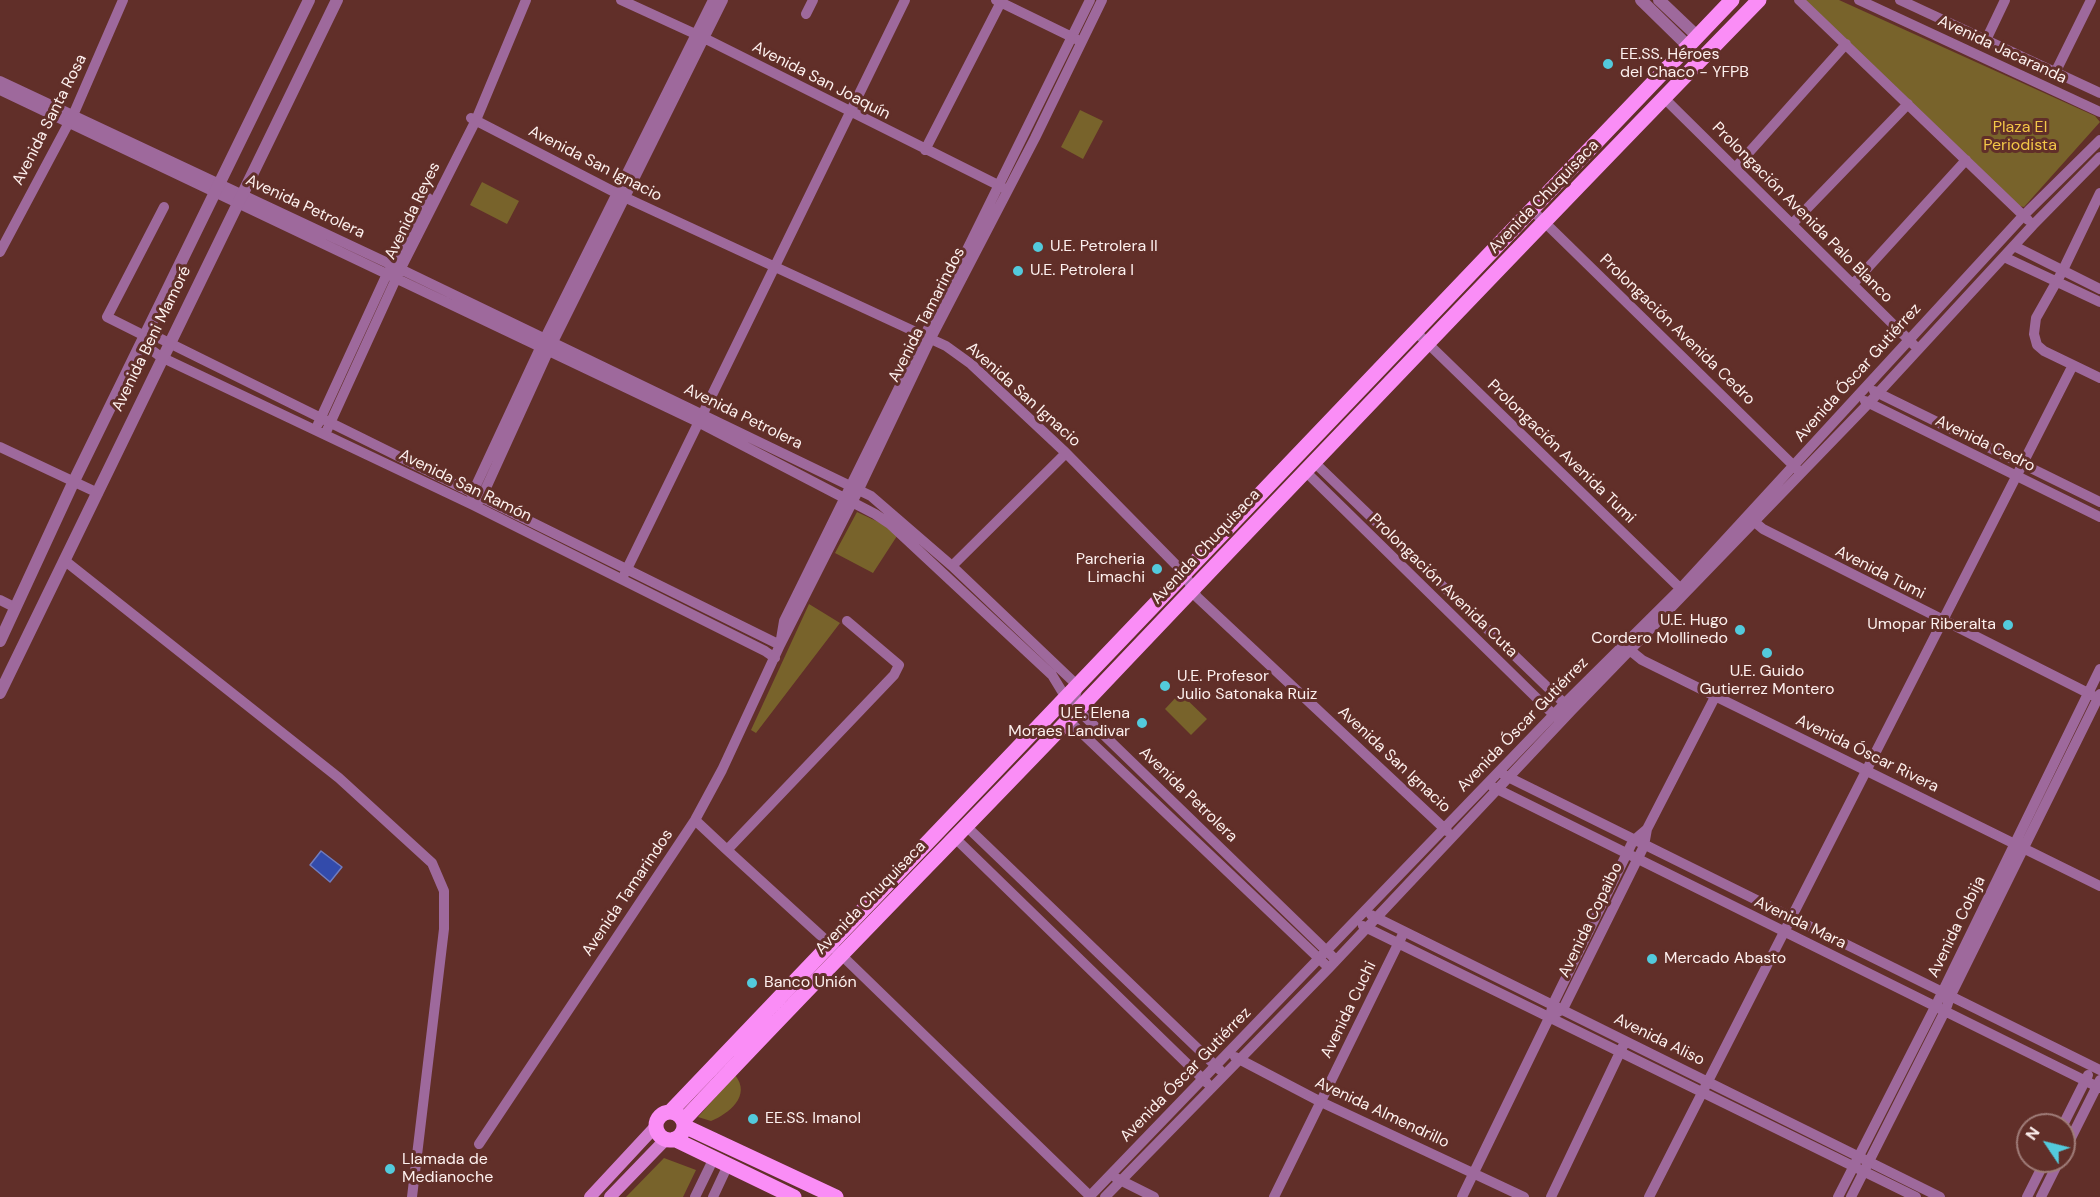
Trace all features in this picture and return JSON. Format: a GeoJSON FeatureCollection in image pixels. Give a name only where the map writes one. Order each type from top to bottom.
{"type":"FeatureCollection","features":[{"type":"Feature","properties":{"kind":"main road","name":"Avenida Chuquisaca"},"geometry":{"type":"LineString","coordinates":[[684,1124],[841,955],[1192,588],[1272,492],[1416,332],[1732,0]]}},
{"type":"Feature","properties":{"kind":"main road","name":"Avenida Chuquisaca"},"geometry":{"type":"LineString","coordinates":[[670,1112],[1184,573],[1272,492],[1310,466],[1759,0]]}},
{"type":"Feature","properties":{"kind":"main road"},"geometry":{"type":"LineString","coordinates":[[590,1197],[656,1126],[658,1118],[670,1112],[678,1114],[684,1124],[836,1197]]}},
{"type":"Feature","properties":{"kind":"main road"},"geometry":{"type":"LineString","coordinates":[[610,1197],[670,1139],[681,1134],[684,1124]]}},
{"type":"Feature","properties":{"kind":"main road"},"geometry":{"type":"LineString","coordinates":[[656,1126],[659,1134],[794,1197]]}},
{"type":"Feature","properties":{"kind":"street","name":"Avenida Santa Rosa"},"geometry":{"type":"LineString","coordinates":[[0,252],[4,234],[71,117],[123,0]]}},
{"type":"Feature","properties":{"kind":"street","name":"Avenida Beni Mamoré"},"geometry":{"type":"LineString","coordinates":[[0,641],[73,483],[309,0]]}},
{"type":"Feature","properties":{"kind":"street","name":"Avenida Beni Mamoré"},"geometry":{"type":"LineString","coordinates":[[0,693],[98,493],[167,344],[336,0]]}},
{"type":"Feature","properties":{"kind":"street","name":"Avenida Reyes"},"geometry":{"type":"LineString","coordinates":[[320,433],[393,272],[473,119],[524,0]]}},
{"type":"Feature","properties":{"kind":"street","name":"Avenida San Joaquín"},"geometry":{"type":"LineString","coordinates":[[621,0],[1003,188]]}},
{"type":"Feature","properties":{"kind":"street"},"geometry":{"type":"LineString","coordinates":[[700,37],[713,0]]}},
{"type":"Feature","properties":{"kind":"street"},"geometry":{"type":"LineString","coordinates":[[475,499],[621,195],[700,37],[723,0]]}},
{"type":"Feature","properties":{"kind":"street"},"geometry":{"type":"LineString","coordinates":[[806,14],[813,0]]}},
{"type":"Feature","properties":{"kind":"street"},"geometry":{"type":"LineString","coordinates":[[625,574],[905,0]]}},
{"type":"Feature","properties":{"kind":"street","name":"Avenida Tamarindos"},"geometry":{"type":"LineString","coordinates":[[479,1144],[695,820],[727,761],[775,658],[784,621],[856,487],[927,338],[1076,39],[1090,0]]}},
{"type":"Feature","properties":{"kind":"street","name":"Avenida Tamarindos"},"geometry":{"type":"LineString","coordinates":[[1076,39],[1102,0]]}},
{"type":"Feature","properties":{"kind":"street"},"geometry":{"type":"LineString","coordinates":[[1641,0],[1692,41]]}},
{"type":"Feature","properties":{"kind":"street"},"geometry":{"type":"LineString","coordinates":[[1659,0],[1692,41]]}},
{"type":"Feature","properties":{"kind":"street"},"geometry":{"type":"LineString","coordinates":[[1799,0],[2033,225]]}},
{"type":"Feature","properties":{"kind":"street","name":"Avenida Jacaranda"},"geometry":{"type":"LineString","coordinates":[[1859,0],[2100,112]]}},
{"type":"Feature","properties":{"kind":"street","name":"Avenida Jacaranda"},"geometry":{"type":"LineString","coordinates":[[1900,0],[2100,93]]}},
{"type":"Feature","properties":{"kind":"street"},"geometry":{"type":"LineString","coordinates":[[1986,40],[2005,0]]}},
{"type":"Feature","properties":{"kind":"street"},"geometry":{"type":"LineString","coordinates":[[2055,73],[2091,0]]}},
{"type":"Feature","properties":{"kind":"street"},"geometry":{"type":"LineString","coordinates":[[925,150],[1000,1],[1076,39]]}},
{"type":"Feature","properties":{"kind":"street"},"geometry":{"type":"LineString","coordinates":[[1735,168],[1846,44]]}},
{"type":"Feature","properties":{"kind":"street","name":"Avenida Petrolera"},"geometry":{"type":"LineString","coordinates":[[0,81],[700,418],[856,487],[880,501],[1078,686]]}},
{"type":"Feature","properties":{"kind":"street","name":"Avenida Petrolera"},"geometry":{"type":"LineString","coordinates":[[0,90],[71,117]]}},
{"type":"Feature","properties":{"kind":"street","name":"Prolongación Avenida Palo Blanco"},"geometry":{"type":"LineString","coordinates":[[1665,98],[1919,350]]}},
{"type":"Feature","properties":{"kind":"street"},"geometry":{"type":"LineString","coordinates":[[1792,224],[1908,104]]}},
{"type":"Feature","properties":{"kind":"street","name":"Avenida San Ignacio"},"geometry":{"type":"LineString","coordinates":[[473,119],[621,195],[946,346],[971,364],[1066,453],[1184,573],[1197,597],[1453,837]]}},
{"type":"Feature","properties":{"kind":"street","name":"Avenida Óscar Gutiérrez"},"geometry":{"type":"LineString","coordinates":[[1105,1197],[1333,964],[1497,791],[1504,775],[1683,591],[1797,469],[1858,395],[2023,216],[2100,140]]}},
{"type":"Feature","properties":{"kind":"street","name":"Avenida Óscar Gutiérrez"},"geometry":{"type":"LineString","coordinates":[[1797,469],[1868,404],[2033,225],[2100,157]]}},
{"type":"Feature","properties":{"kind":"street"},"geometry":{"type":"LineString","coordinates":[[1853,284],[1966,160]]}},
{"type":"Feature","properties":{"kind":"street"},"geometry":{"type":"LineString","coordinates":[[2100,193],[2036,318],[2034,334],[2037,345],[2044,351],[2100,378]]}},
{"type":"Feature","properties":{"kind":"street"},"geometry":{"type":"LineString","coordinates":[[145,337],[107,317],[164,207]]}},
{"type":"Feature","properties":{"kind":"street","name":"Prolongación Avenida Cedro"},"geometry":{"type":"LineString","coordinates":[[1532,210],[1797,469]]}},
{"type":"Feature","properties":{"kind":"street"},"geometry":{"type":"LineString","coordinates":[[2014,246],[2100,302]]}},
{"type":"Feature","properties":{"kind":"street"},"geometry":{"type":"LineString","coordinates":[[2004,257],[2100,289]]}},
{"type":"Feature","properties":{"kind":"street","name":"Prolongación Avenida Tumi"},"geometry":{"type":"LineString","coordinates":[[1416,332],[1683,591]]}},
{"type":"Feature","properties":{"kind":"street","name":"Avenida San Ramón"},"geometry":{"type":"LineString","coordinates":[[145,337],[167,344],[325,421],[625,574],[780,645]]}},
{"type":"Feature","properties":{"kind":"street","name":"Avenida San Ramón"},"geometry":{"type":"LineString","coordinates":[[145,337],[161,357],[320,433],[475,499]]}},
{"type":"Feature","properties":{"kind":"street"},"geometry":{"type":"LineString","coordinates":[[1649,1197],[1704,1085],[1868,772],[2073,365]]}},
{"type":"Feature","properties":{"kind":"street","name":"Avenida Cedro"},"geometry":{"type":"LineString","coordinates":[[1868,384],[1877,394],[2100,502]]}},
{"type":"Feature","properties":{"kind":"street","name":"Avenida Cedro"},"geometry":{"type":"LineString","coordinates":[[1858,395],[1868,404],[2100,517]]}},
{"type":"Feature","properties":{"kind":"street","name":"Avenida Petrolera"},"geometry":{"type":"LineString","coordinates":[[700,418],[890,524],[971,602],[1052,675],[1065,698],[1064,710],[1073,715],[1333,964]]}},
{"type":"Feature","properties":{"kind":"street"},"geometry":{"type":"LineString","coordinates":[[0,447],[98,493]]}},
{"type":"Feature","properties":{"kind":"street"},"geometry":{"type":"LineString","coordinates":[[952,566],[1066,453]]}},
{"type":"Feature","properties":{"kind":"street","name":"Prolongación Avenida Cuta"},"geometry":{"type":"LineString","coordinates":[[1310,466],[1568,707]]}},
{"type":"Feature","properties":{"kind":"street","name":"Prolongación Avenida Cuta"},"geometry":{"type":"LineString","coordinates":[[1310,466],[1557,718]]}},
{"type":"Feature","properties":{"kind":"street","name":"Avenida Tumi"},"geometry":{"type":"LineString","coordinates":[[1750,519],[1762,529],[1944,622],[2097,696]]}},
{"type":"Feature","properties":{"kind":"street"},"geometry":{"type":"LineString","coordinates":[[64,560],[339,778],[432,863],[444,891],[444,929],[412,1197]]}},
{"type":"Feature","properties":{"kind":"street","name":"Avenida San Ramón"},"geometry":{"type":"LineString","coordinates":[[625,574],[775,658]]}},
{"type":"Feature","properties":{"kind":"street"},"geometry":{"type":"LineString","coordinates":[[971,602],[980,592]]}},
{"type":"Feature","properties":{"kind":"street"},"geometry":{"type":"LineString","coordinates":[[0,600],[16,608]]}},
{"type":"Feature","properties":{"kind":"street"},"geometry":{"type":"LineString","coordinates":[[727,850],[894,675],[899,665],[847,621]]}},
{"type":"Feature","properties":{"kind":"street","name":"Avenida Óscar Rivera"},"geometry":{"type":"LineString","coordinates":[[1627,648],[1642,660],[1715,697],[2100,886]]}},
{"type":"Feature","properties":{"kind":"street","name":"Avenida Cobija"},"geometry":{"type":"LineString","coordinates":[[1838,1197],[1861,1164],[2019,846],[2097,696],[2100,669]]}},
{"type":"Feature","properties":{"kind":"street"},"geometry":{"type":"LineString","coordinates":[[1073,715],[1078,686]]}},
{"type":"Feature","properties":{"kind":"street","name":"Avenida Copaibo"},"geometry":{"type":"LineString","coordinates":[[1558,1007],[1637,860],[1644,846],[1647,829],[1715,697]]}},
{"type":"Feature","properties":{"kind":"street","name":"Avenida Óscar Gutiérrez"},"geometry":{"type":"LineString","coordinates":[[1090,1197],[1488,783],[1504,775]]}},
{"type":"Feature","properties":{"kind":"street","name":"Avenida Mara"},"geometry":{"type":"LineString","coordinates":[[1504,775],[1633,841],[2096,1068]]}},
{"type":"Feature","properties":{"kind":"street","name":"Avenida Mara"},"geometry":{"type":"LineString","coordinates":[[1488,783],[1497,791],[2099,1085]]}},
{"type":"Feature","properties":{"kind":"street"},"geometry":{"type":"LineString","coordinates":[[695,820],[830,944],[1090,1197]]}},
{"type":"Feature","properties":{"kind":"street"},"geometry":{"type":"LineString","coordinates":[[965,825],[1225,1074]]}},
{"type":"Feature","properties":{"kind":"street","name":"Avenida Copaibo"},"geometry":{"type":"LineString","coordinates":[[1558,1007],[1633,841],[1647,829]]}},
{"type":"Feature","properties":{"kind":"street"},"geometry":{"type":"LineString","coordinates":[[954,837],[1212,1088]]}},
{"type":"Feature","properties":{"kind":"street","name":"Avenida Aliso"},"geometry":{"type":"LineString","coordinates":[[1364,912],[1376,918],[1401,938],[1550,1016],[1623,1046],[1861,1164],[1940,1197]]}},
{"type":"Feature","properties":{"kind":"street","name":"Avenida Aliso"},"geometry":{"type":"LineString","coordinates":[[1355,922],[1401,938],[1558,1007],[1623,1046]]}},
{"type":"Feature","properties":{"kind":"street","name":"Avenida Cuchi"},"geometry":{"type":"LineString","coordinates":[[1274,1197],[1401,938]]}},
{"type":"Feature","properties":{"kind":"street"},"geometry":{"type":"LineString","coordinates":[[1462,1197],[1550,1016],[1558,1007]]}},
{"type":"Feature","properties":{"kind":"street"},"geometry":{"type":"LineString","coordinates":[[1551,1197],[1623,1046]]}},
{"type":"Feature","properties":{"kind":"street","name":"Avenida Almendrillo"},"geometry":{"type":"LineString","coordinates":[[1230,1052],[1239,1061],[1321,1102],[1524,1197]]}},
{"type":"Feature","properties":{"kind":"street"},"geometry":{"type":"LineString","coordinates":[[2069,1113],[2085,1080],[2096,1068]]}},
{"type":"Feature","properties":{"kind":"street"},"geometry":{"type":"LineString","coordinates":[[2076,1129],[2099,1085]]}},
{"type":"Feature","properties":{"kind":"street"},"geometry":{"type":"LineString","coordinates":[[695,1197],[714,1158]]}},
{"type":"Feature","properties":{"kind":"street","name":"Avenida Cobija"},"geometry":{"type":"LineString","coordinates":[[1851,1197],[1861,1164]]}},
{"type":"Feature","properties":{"kind":"street","name":"Avenida Aliso"},"geometry":{"type":"LineString","coordinates":[[1861,1164],[1916,1197]]}},
{"type":"Feature","properties":{"kind":"street"},"geometry":{"type":"LineString","coordinates":[[713,1197],[728,1165]]}},
{"type":"Feature","properties":{"kind":"street"},"geometry":{"type":"LineString","coordinates":[[2027,1197],[2039,1173]]}},
{"type":"Feature","properties":{"kind":"street"},"geometry":{"type":"LineString","coordinates":[[2041,1197],[2053,1173]]}},
{"type":"Feature","properties":{"kind":"street"},"geometry":{"type":"LineString","coordinates":[[1111,1175],[1154,1197]]}},
{"type":"Feature","properties":{"kind":"green space","name":"Plaza El Periodista"},"geometry":{"type":"Polygon","coordinates":[[[1805,0],[1839,0],[2095,116],[2100,122],[2024,207],[2019,206],[1805,0]]]}},
{"type":"Feature","properties":{"kind":"green space"},"geometry":{"type":"Polygon","coordinates":[[[1080,110],[1103,121],[1083,159],[1061,147],[1080,110]]]}},
{"type":"Feature","properties":{"kind":"green space"},"geometry":{"type":"Polygon","coordinates":[[[482,182],[519,201],[507,224],[470,205],[482,182]]]}},
{"type":"Feature","properties":{"kind":"green space"},"geometry":{"type":"Polygon","coordinates":[[[857,512],[887,526],[897,536],[873,573],[835,553],[857,512]]]}},
{"type":"Feature","properties":{"kind":"green space"},"geometry":{"type":"Polygon","coordinates":[[[809,604],[840,623],[756,733],[751,730],[809,604]]]}},
{"type":"Feature","properties":{"kind":"green space"},"geometry":{"type":"Polygon","coordinates":[[[1180,693],[1207,719],[1191,735],[1165,709],[1180,693]]]}},
{"type":"Feature","properties":{"kind":"green space"},"geometry":{"type":"Polygon","coordinates":[[[735,1075],[741,1090],[731,1109],[711,1121],[698,1117],[735,1075]]]}},
{"type":"Feature","properties":{"kind":"green space"},"geometry":{"type":"Polygon","coordinates":[[[664,1158],[696,1170],[683,1197],[626,1197],[664,1158]]]}},
{"type":"Feature","properties":{"kind":"water"},"geometry":{"type":"Polygon","coordinates":[[[321,851],[342,867],[330,882],[310,865],[321,851]]]}},
{"type":"Feature","properties":{"kind":"place","name":"EE.SS. Héroes del Chaco - YFPB"},"geometry":{"type":"Point","coordinates":[1608,64]}},
{"type":"Feature","properties":{"kind":"place","name":"U.E. Petrolera II"},"geometry":{"type":"Point","coordinates":[1038,247]}},
{"type":"Feature","properties":{"kind":"place","name":"U.E. Petrolera I"},"geometry":{"type":"Point","coordinates":[1018,271]}},
{"type":"Feature","properties":{"kind":"place","name":"Parcheria Limachi"},"geometry":{"type":"Point","coordinates":[1157,569]}},
{"type":"Feature","properties":{"kind":"place","name":"Umopar Riberalta"},"geometry":{"type":"Point","coordinates":[2008,625]}},
{"type":"Feature","properties":{"kind":"place","name":"U.E. Hugo Cordero Mollinedo"},"geometry":{"type":"Point","coordinates":[1740,630]}},
{"type":"Feature","properties":{"kind":"place","name":"U.E. Guido Gutierrez Montero"},"geometry":{"type":"Point","coordinates":[1767,653]}},
{"type":"Feature","properties":{"kind":"place","name":"U.E. Profesor Julio Satonaka Ruiz"},"geometry":{"type":"Point","coordinates":[1165,686]}},
{"type":"Feature","properties":{"kind":"place","name":"U.E. Elena Moraes Landivar"},"geometry":{"type":"Point","coordinates":[1142,723]}},
{"type":"Feature","properties":{"kind":"place","name":"Mercado Abasto"},"geometry":{"type":"Point","coordinates":[1652,959]}},
{"type":"Feature","properties":{"kind":"place","name":"Banco Unión"},"geometry":{"type":"Point","coordinates":[752,983]}},
{"type":"Feature","properties":{"kind":"place","name":"EE.SS. Imanol"},"geometry":{"type":"Point","coordinates":[753,1119]}},
{"type":"Feature","properties":{"kind":"place","name":"Llamada de Medianoche"},"geometry":{"type":"Point","coordinates":[390,1169]}}]}
